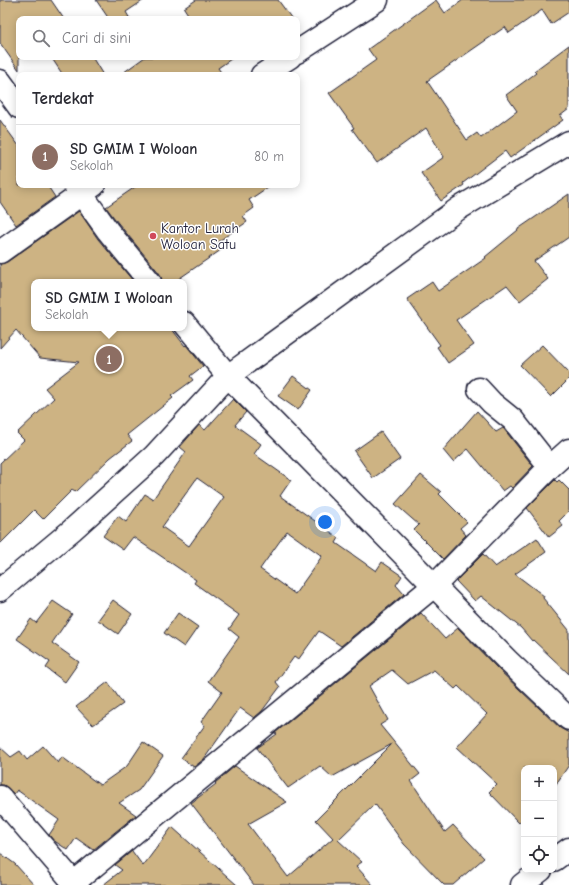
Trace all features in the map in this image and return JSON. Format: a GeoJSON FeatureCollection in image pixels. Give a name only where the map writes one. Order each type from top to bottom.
{"type":"FeatureCollection","features":[{"type":"Feature","properties":{"kind":"street"},"geometry":{"type":"LineString","coordinates":[[300,50],[377,0]]}},
{"type":"Feature","properties":{"kind":"street"},"geometry":{"type":"LineString","coordinates":[[267,72],[285,60]]}},
{"type":"Feature","properties":{"kind":"street"},"geometry":{"type":"LineString","coordinates":[[0,81],[16,103]]}},
{"type":"Feature","properties":{"kind":"street"},"geometry":{"type":"LineString","coordinates":[[0,590],[72,530],[154,456],[228,376],[458,209],[569,142]]}},
{"type":"Feature","properties":{"kind":"street"},"geometry":{"type":"LineString","coordinates":[[0,252],[83,188],[108,231],[148,279]]}},
{"type":"Feature","properties":{"kind":"street"},"geometry":{"type":"LineString","coordinates":[[187,327],[228,376],[507,660],[569,718]]}},
{"type":"Feature","properties":{"kind":"street"},"geometry":{"type":"LineString","coordinates":[[479,389],[492,403],[513,420],[550,467]]}},
{"type":"Feature","properties":{"kind":"street"},"geometry":{"type":"LineString","coordinates":[[0,797],[72,884],[435,585],[550,467],[569,450]]}},
{"type":"Feature","properties":{"kind":"street"},"geometry":{"type":"LineString","coordinates":[[557,858],[569,849]]}},
{"type":"Feature","properties":{"kind":"street"},"geometry":{"type":"LineString","coordinates":[[522,885],[537,873]]}},
{"type":"Feature","properties":{"kind":"building"},"geometry":{"type":"Polygon","coordinates":[[[0,0],[51,0],[62,16],[16,16],[16,60],[19,60],[19,70],[0,43],[0,0]]]}},
{"type":"Feature","properties":{"kind":"building"},"geometry":{"type":"Polygon","coordinates":[[[96,0],[144,0],[126,12],[128,16],[107,16],[96,0]]]}},
{"type":"Feature","properties":{"kind":"building"},"geometry":{"type":"Polygon","coordinates":[[[196,0],[278,0],[290,16],[189,16],[184,8],[196,0]]]}},
{"type":"Feature","properties":{"kind":"building"},"geometry":{"type":"Polygon","coordinates":[[[436,0],[445,13],[463,0],[569,0],[569,12],[551,24],[542,10],[509,33],[505,27],[427,81],[467,140],[477,133],[481,138],[517,111],[506,95],[536,73],[534,71],[569,45],[569,109],[560,116],[563,120],[510,158],[505,151],[463,183],[464,185],[441,201],[421,173],[444,157],[426,128],[377,163],[352,129],[354,128],[329,93],[376,60],[368,49],[436,0]]]}},
{"type":"Feature","properties":{"kind":"building"},"geometry":{"type":"Polygon","coordinates":[[[53,60],[94,60],[101,72],[61,72],[53,60]]]}},
{"type":"Feature","properties":{"kind":"building"},"geometry":{"type":"Polygon","coordinates":[[[141,60],[230,60],[218,68],[221,72],[124,72],[141,60]]]}},
{"type":"Feature","properties":{"kind":"building"},"geometry":{"type":"Polygon","coordinates":[[[0,120],[16,142],[16,188],[49,188],[55,197],[16,225],[0,202],[0,120]]]}},
{"type":"Feature","properties":{"kind":"building"},"geometry":{"type":"Polygon","coordinates":[[[134,188],[267,188],[249,200],[254,208],[243,216],[247,222],[216,243],[221,250],[178,279],[161,279],[160,274],[106,207],[134,188]]]}},
{"type":"Feature","properties":{"kind":"building"},"geometry":{"type":"Polygon","coordinates":[[[569,194],[569,237],[534,261],[548,279],[520,301],[507,285],[456,320],[474,345],[448,363],[437,347],[440,345],[407,299],[432,282],[438,291],[486,258],[485,257],[518,229],[569,194]]]}},
{"type":"Feature","properties":{"kind":"building"},"geometry":{"type":"Polygon","coordinates":[[[79,211],[98,239],[131,279],[31,279],[31,331],[173,331],[203,366],[190,376],[193,380],[171,396],[173,398],[127,435],[132,441],[110,458],[75,492],[72,490],[43,519],[34,510],[0,544],[0,463],[24,440],[17,433],[54,398],[45,388],[79,362],[40,358],[16,330],[0,348],[0,264],[7,262],[79,211]]]}},
{"type":"Feature","properties":{"kind":"building"},"geometry":{"type":"Polygon","coordinates":[[[542,345],[569,373],[569,379],[551,397],[520,365],[542,345]]]}},
{"type":"Feature","properties":{"kind":"building"},"geometry":{"type":"Polygon","coordinates":[[[293,376],[312,390],[298,410],[278,396],[293,376]]]}},
{"type":"Feature","properties":{"kind":"building"},"geometry":{"type":"Polygon","coordinates":[[[233,399],[246,412],[235,425],[261,444],[254,454],[291,480],[280,496],[339,538],[336,543],[376,571],[382,562],[402,576],[396,585],[404,594],[341,646],[319,631],[298,660],[294,657],[276,682],[280,687],[262,711],[254,718],[240,708],[204,759],[194,767],[181,758],[205,725],[201,722],[222,692],[208,681],[239,637],[229,629],[239,615],[194,583],[196,580],[133,537],[123,550],[103,536],[118,516],[126,522],[145,494],[153,499],[186,452],[180,447],[199,425],[205,430],[233,399]],[[197,478],[162,527],[189,546],[224,497],[197,478]],[[287,531],[260,569],[295,594],[322,556],[287,531]]]}},
{"type":"Feature","properties":{"kind":"building"},"geometry":{"type":"Polygon","coordinates":[[[477,411],[496,432],[503,428],[533,466],[512,488],[510,486],[503,491],[468,449],[453,462],[443,450],[477,411]]]}},
{"type":"Feature","properties":{"kind":"building"},"geometry":{"type":"Polygon","coordinates":[[[381,432],[400,459],[373,478],[354,451],[381,432]]]}},
{"type":"Feature","properties":{"kind":"building"},"geometry":{"type":"Polygon","coordinates":[[[421,475],[441,492],[439,494],[467,522],[460,528],[466,535],[443,559],[414,530],[419,525],[395,504],[421,475]]]}},
{"type":"Feature","properties":{"kind":"building"},"geometry":{"type":"Polygon","coordinates":[[[555,480],[557,482],[559,480],[569,490],[569,511],[559,521],[563,526],[549,537],[527,508],[555,480]]]}},
{"type":"Feature","properties":{"kind":"building"},"geometry":{"type":"Polygon","coordinates":[[[537,538],[546,552],[515,574],[544,596],[543,598],[569,630],[569,674],[533,640],[532,641],[521,628],[481,596],[475,601],[456,581],[483,554],[495,567],[537,538]]]}},
{"type":"Feature","properties":{"kind":"building"},"geometry":{"type":"Polygon","coordinates":[[[113,600],[132,614],[118,634],[98,620],[113,600]]]}},
{"type":"Feature","properties":{"kind":"building"},"geometry":{"type":"Polygon","coordinates":[[[53,601],[72,614],[52,643],[79,662],[65,682],[46,668],[50,662],[17,639],[31,619],[36,623],[53,601]]]}},
{"type":"Feature","properties":{"kind":"building"},"geometry":{"type":"Polygon","coordinates":[[[178,613],[198,627],[184,647],[164,633],[178,613]]]}},
{"type":"Feature","properties":{"kind":"building"},"geometry":{"type":"Polygon","coordinates":[[[421,613],[445,639],[458,628],[498,669],[560,728],[569,733],[569,765],[557,783],[557,765],[521,765],[521,821],[519,823],[489,792],[497,784],[457,747],[487,714],[458,686],[455,689],[434,670],[408,684],[392,670],[369,686],[388,720],[380,725],[420,774],[411,781],[445,832],[453,825],[484,858],[453,885],[444,885],[404,844],[375,804],[338,840],[362,862],[356,866],[373,885],[254,885],[191,803],[216,784],[215,783],[235,766],[287,802],[248,824],[288,877],[333,838],[316,820],[392,744],[332,777],[320,766],[288,788],[257,748],[277,734],[275,733],[421,613]]]}},
{"type":"Feature","properties":{"kind":"building"},"geometry":{"type":"Polygon","coordinates":[[[108,682],[123,704],[93,725],[76,707],[108,682]]]}},
{"type":"Feature","properties":{"kind":"building"},"geometry":{"type":"Polygon","coordinates":[[[143,742],[163,756],[139,790],[119,803],[136,815],[93,850],[76,838],[68,850],[53,840],[49,835],[59,820],[17,790],[14,794],[4,785],[0,785],[0,747],[11,757],[20,751],[27,760],[43,746],[58,763],[62,757],[100,785],[127,766],[143,742]]]}},
{"type":"Feature","properties":{"kind":"building"},"geometry":{"type":"Polygon","coordinates":[[[172,827],[237,885],[103,885],[122,870],[115,865],[132,851],[143,866],[172,827]]]}},
{"type":"Feature","properties":{"kind":"building"},"geometry":{"type":"Polygon","coordinates":[[[0,853],[15,864],[34,885],[0,885],[0,853]]]}},
{"type":"Feature","properties":{"kind":"place","name":"Kantor Lurah Woloan Satu"},"geometry":{"type":"Point","coordinates":[153,236]}},
{"type":"Feature","properties":{"kind":"place","name":"SD GMIM I Woloan"},"geometry":{"type":"Point","coordinates":[109,359]}}]}
